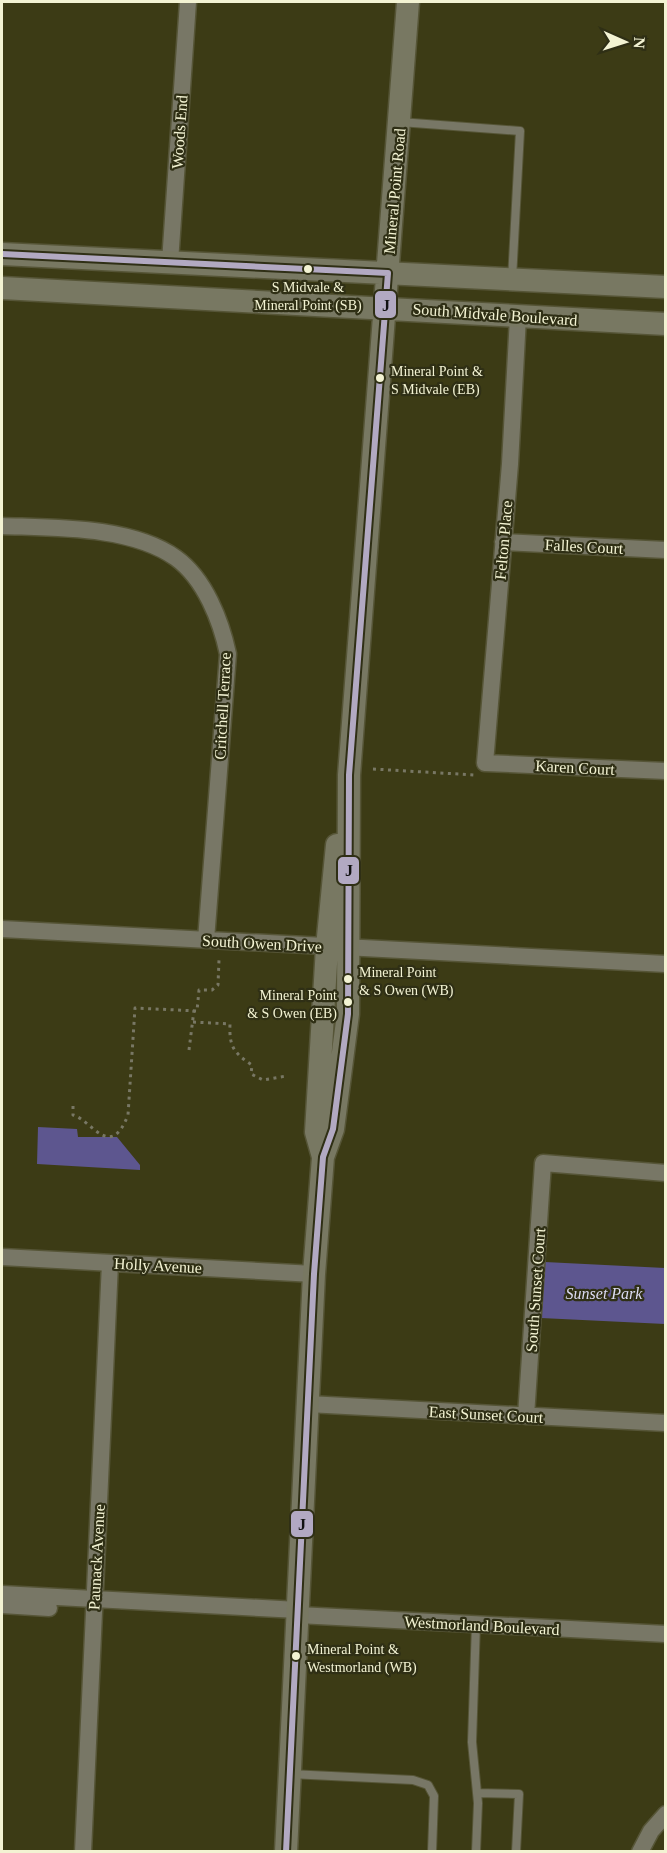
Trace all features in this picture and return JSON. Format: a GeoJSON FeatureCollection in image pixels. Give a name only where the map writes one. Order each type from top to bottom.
{"type":"FeatureCollection","features":[{"type":"Feature","properties":{"kind":"main road","name":"Mineral Point Road"},"geometry":{"type":"LineString","coordinates":[[286,1851],[314,1274],[323,1157],[333,1129],[347,1022],[350,948],[349,775],[408,2]]}},
{"type":"Feature","properties":{"kind":"main road","name":"South Midvale Boulevard"},"geometry":{"type":"LineString","coordinates":[[2,254],[666,287]]}},
{"type":"Feature","properties":{"kind":"main road","name":"South Midvale Boulevard"},"geometry":{"type":"LineString","coordinates":[[2,288],[666,324]]}},
{"type":"Feature","properties":{"kind":"main road","name":"Mineral Point Road"},"geometry":{"type":"LineString","coordinates":[[323,1157],[316,1132],[327,947],[335,857],[349,775]]}},
{"type":"Feature","properties":{"kind":"street","name":"Woods End"},"geometry":{"type":"LineString","coordinates":[[170,262],[188,2]]}},
{"type":"Feature","properties":{"kind":"street","name":"Felton Place"},"geometry":{"type":"LineString","coordinates":[[485,763],[518,317]]}},
{"type":"Feature","properties":{"kind":"street","name":"Critchell Terrace"},"geometry":{"type":"LineString","coordinates":[[2,526],[105,533],[138,539],[177,559],[202,588],[220,620],[228,654],[206,940]]}},
{"type":"Feature","properties":{"kind":"street","name":"Falles Court"},"geometry":{"type":"LineString","coordinates":[[503,542],[666,550]]}},
{"type":"Feature","properties":{"kind":"street","name":"Karen Court"},"geometry":{"type":"LineString","coordinates":[[485,763],[666,771]]}},
{"type":"Feature","properties":{"kind":"street","name":"South Owen Drive"},"geometry":{"type":"LineString","coordinates":[[2,929],[666,964]]}},
{"type":"Feature","properties":{"kind":"street","name":"South Sunset Court"},"geometry":{"type":"LineString","coordinates":[[526,1416],[543,1163],[666,1173]]}},
{"type":"Feature","properties":{"kind":"street","name":"Holly Avenue"},"geometry":{"type":"LineString","coordinates":[[2,1257],[314,1274]]}},
{"type":"Feature","properties":{"kind":"street","name":"Paunack Avenue"},"geometry":{"type":"LineString","coordinates":[[83,1851],[110,1263]]}},
{"type":"Feature","properties":{"kind":"street","name":"East Sunset Court"},"geometry":{"type":"LineString","coordinates":[[308,1404],[666,1423]]}},
{"type":"Feature","properties":{"kind":"street","name":"Westmorland Boulevard"},"geometry":{"type":"LineString","coordinates":[[2,1594],[94,1604],[666,1634]]}},
{"type":"Feature","properties":{"kind":"street","name":"Westmorland Boulevard"},"geometry":{"type":"LineString","coordinates":[[2,1605],[94,1604]]}},
{"type":"Feature","properties":{"kind":"street"},"geometry":{"type":"LineString","coordinates":[[640,1851],[651,1832],[666,1814]]}},
{"type":"Feature","properties":{"kind":"lane"},"geometry":{"type":"LineString","coordinates":[[400,122],[520,131],[512,280]]}},
{"type":"Feature","properties":{"kind":"lane"},"geometry":{"type":"LineString","coordinates":[[476,1624],[472,1742],[477,1793],[476,1851]]}},
{"type":"Feature","properties":{"kind":"lane"},"geometry":{"type":"LineString","coordinates":[[290,1774],[413,1780],[428,1785],[434,1796],[432,1851]]}},
{"type":"Feature","properties":{"kind":"lane"},"geometry":{"type":"LineString","coordinates":[[477,1793],[519,1794],[516,1851]]}},
{"type":"Feature","properties":{"kind":"path"},"geometry":{"type":"LineString","coordinates":[[374,769],[485,776],[485,763]]}},
{"type":"Feature","properties":{"kind":"path"},"geometry":{"type":"LineString","coordinates":[[73,1106],[73,1115],[100,1136],[113,1135],[120,1130],[128,1115],[135,1008],[197,1011],[199,990],[212,990],[218,985],[219,960]]}},
{"type":"Feature","properties":{"kind":"path"},"geometry":{"type":"LineString","coordinates":[[189,1050],[194,1010]]}},
{"type":"Feature","properties":{"kind":"path"},"geometry":{"type":"LineString","coordinates":[[193,1022],[230,1024],[231,1047],[241,1059],[252,1065],[250,1074],[263,1080],[286,1076]]}},
{"type":"Feature","properties":{"kind":"green space"},"geometry":{"type":"Polygon","coordinates":[[[38,1127],[77,1129],[78,1137],[117,1137],[140,1165],[140,1170],[37,1164],[38,1127]]]}},
{"type":"Feature","properties":{"kind":"green space","name":"Sunset Park"},"geometry":{"type":"Polygon","coordinates":[[[545,1262],[665,1268],[665,1324],[541,1318],[545,1262]]]}},
{"type":"Feature","properties":{"kind":"transit line","name":"J"},"geometry":{"type":"LineString","coordinates":[[2,254],[388,273],[349,775],[348,1014],[333,1129],[323,1157],[314,1274],[286,1852]]}},
{"type":"Feature","properties":{"kind":"place","name":"S Midvale & Mineral Point (SB)"},"geometry":{"type":"Point","coordinates":[308,269]}},
{"type":"Feature","properties":{"kind":"place","name":"Mineral Point & S Midvale (EB)"},"geometry":{"type":"Point","coordinates":[380,378]}},
{"type":"Feature","properties":{"kind":"place","name":"Mineral Point & S Owen (WB)"},"geometry":{"type":"Point","coordinates":[348,979]}},
{"type":"Feature","properties":{"kind":"place","name":"Mineral Point & S Owen (EB)"},"geometry":{"type":"Point","coordinates":[348,1002]}},
{"type":"Feature","properties":{"kind":"place","name":"Mineral Point & Westmorland (WB)"},"geometry":{"type":"Point","coordinates":[296,1656]}}]}
